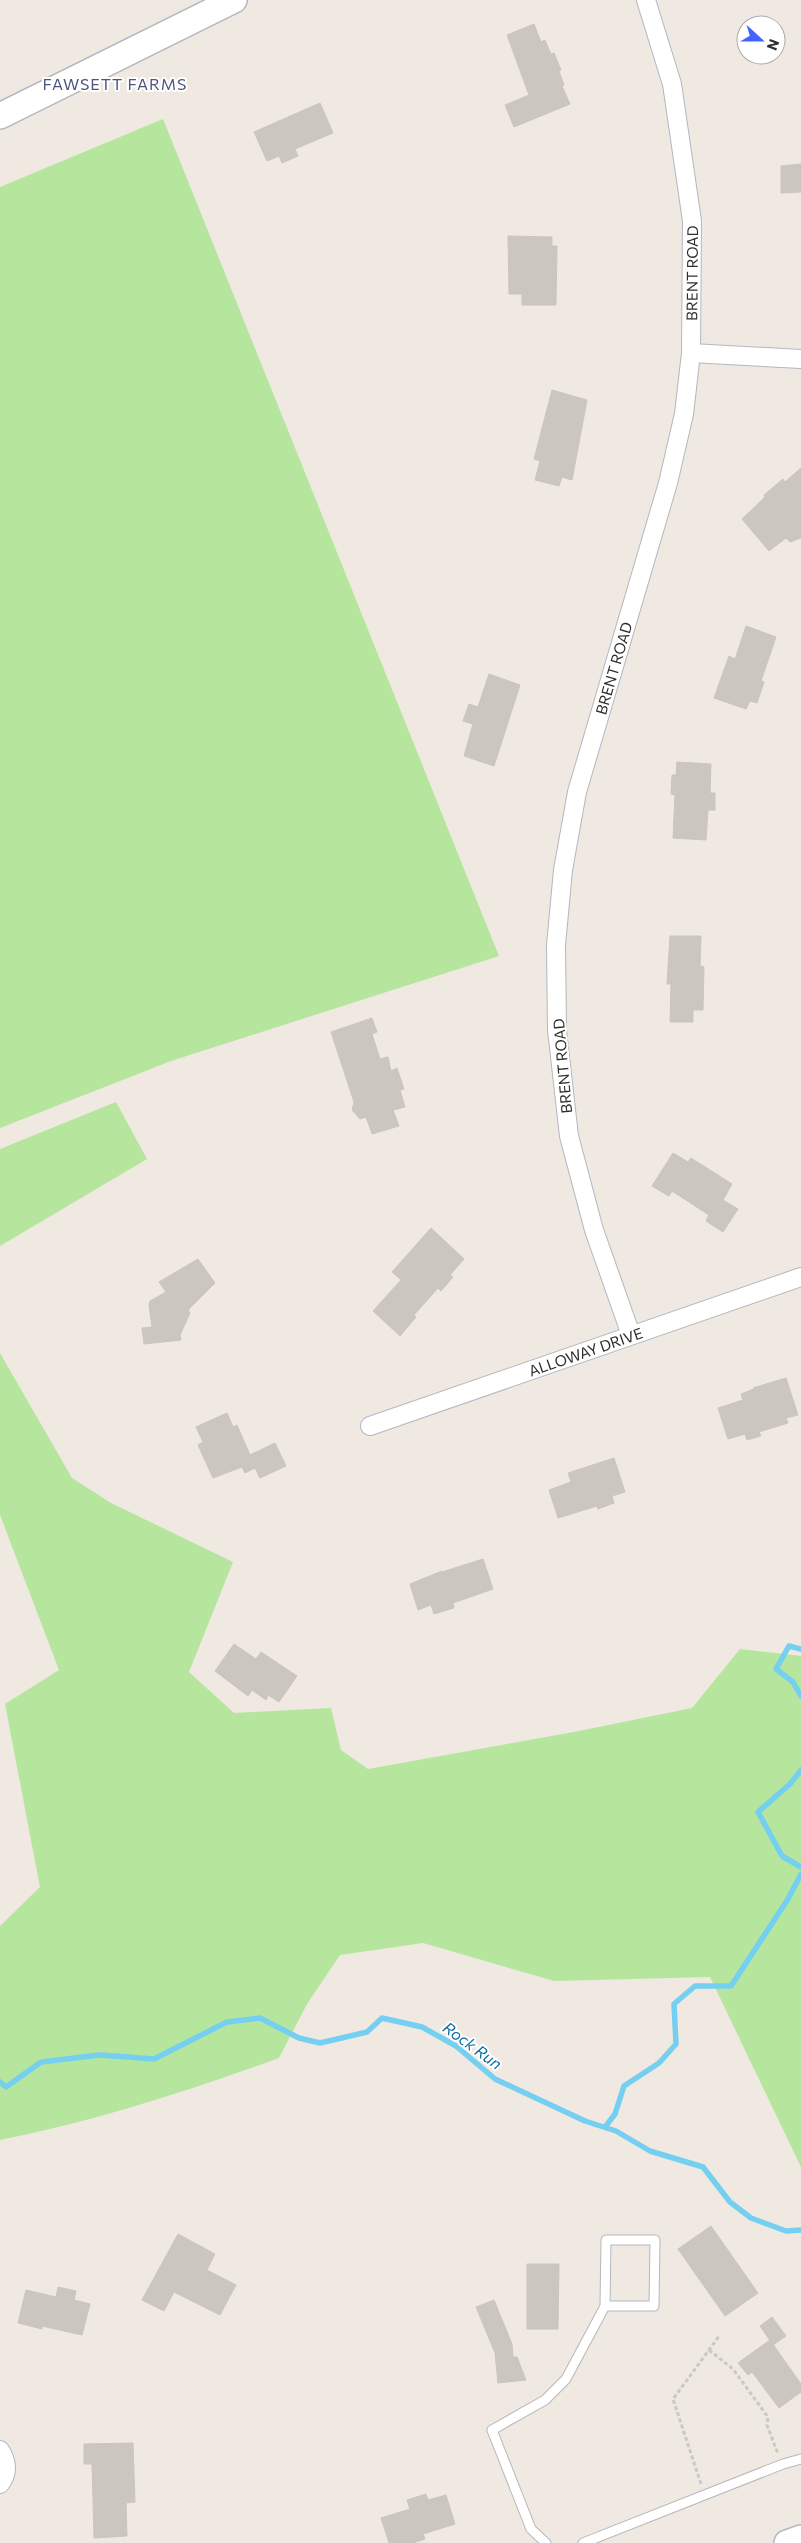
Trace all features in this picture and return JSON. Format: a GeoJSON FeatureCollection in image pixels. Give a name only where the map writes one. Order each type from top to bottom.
{"type":"FeatureCollection","features":[{"type":"Feature","properties":{"kind":"street"},"geometry":{"type":"LineString","coordinates":[[0,116],[234,0]]}},
{"type":"Feature","properties":{"kind":"street","name":"BRENT ROAD"},"geometry":{"type":"LineString","coordinates":[[631,1335],[594,1230],[569,1136],[557,1030],[556,945],[563,870],[577,792],[668,483],[684,414],[691,353],[692,221],[672,84],[646,0]]}},
{"type":"Feature","properties":{"kind":"street"},"geometry":{"type":"LineString","coordinates":[[691,353],[801,359]]}},
{"type":"Feature","properties":{"kind":"street","name":"ALLOWAY DRIVE"},"geometry":{"type":"LineString","coordinates":[[370,1426],[801,1277]]}},
{"type":"Feature","properties":{"kind":"street"},"geometry":{"type":"LineString","coordinates":[[0,2450],[6,2464],[6,2472],[0,2484]]}},
{"type":"Feature","properties":{"kind":"street"},"geometry":{"type":"LineString","coordinates":[[787,2543],[801,2538]]}},
{"type":"Feature","properties":{"kind":"lane"},"geometry":{"type":"LineString","coordinates":[[546,2543],[531,2529],[492,2430],[545,2400],[566,2379],[605,2306],[606,2240],[655,2240],[654,2306],[605,2306]]}},
{"type":"Feature","properties":{"kind":"lane"},"geometry":{"type":"LineString","coordinates":[[583,2543],[783,2464],[801,2459]]}},
{"type":"Feature","properties":{"kind":"path"},"geometry":{"type":"LineString","coordinates":[[705,2495],[672,2399],[720,2335]]}},
{"type":"Feature","properties":{"kind":"path"},"geometry":{"type":"LineString","coordinates":[[709,2350],[733,2369],[768,2417],[766,2425],[783,2464]]}},
{"type":"Feature","properties":{"kind":"green space"},"geometry":{"type":"Polygon","coordinates":[[[163,119],[499,956],[171,1061],[0,1128],[0,187],[163,119]]]}},
{"type":"Feature","properties":{"kind":"green space"},"geometry":{"type":"Polygon","coordinates":[[[116,1102],[147,1159],[0,1246],[0,1149],[116,1102]]]}},
{"type":"Feature","properties":{"kind":"green space"},"geometry":{"type":"Polygon","coordinates":[[[0,1353],[72,1478],[111,1503],[233,1562],[189,1672],[234,1713],[331,1708],[341,1750],[368,1769],[574,1732],[692,1708],[740,1649],[801,1656],[801,2167],[710,1977],[554,1981],[423,1943],[340,1955],[307,2004],[279,2058],[141,2104],[71,2124],[0,2140],[0,1926],[40,1887],[5,1704],[59,1670],[0,1515],[0,1353]]]}},
{"type":"Feature","properties":{"kind":"building"},"geometry":{"type":"Polygon","coordinates":[[[534,24],[541,42],[545,40],[551,54],[554,53],[561,70],[559,71],[564,85],[562,86],[570,104],[514,127],[505,105],[529,95],[507,35],[534,24]]]}},
{"type":"Feature","properties":{"kind":"building"},"geometry":{"type":"Polygon","coordinates":[[[320,103],[333,133],[295,149],[298,156],[282,163],[279,156],[267,161],[254,132],[320,103]]]}},
{"type":"Feature","properties":{"kind":"building"},"geometry":{"type":"Polygon","coordinates":[[[801,164],[801,192],[781,193],[781,166],[801,164]]]}},
{"type":"Feature","properties":{"kind":"building"},"geometry":{"type":"Polygon","coordinates":[[[508,236],[552,237],[552,246],[557,246],[556,305],[522,305],[522,294],[509,294],[508,236]]]}},
{"type":"Feature","properties":{"kind":"building"},"geometry":{"type":"Polygon","coordinates":[[[552,390],[587,400],[572,480],[562,477],[559,486],[535,480],[540,461],[534,459],[552,390]]]}},
{"type":"Feature","properties":{"kind":"building"},"geometry":{"type":"Polygon","coordinates":[[[801,468],[801,538],[790,542],[786,538],[769,551],[742,519],[765,497],[764,495],[783,479],[785,482],[801,468]]]}},
{"type":"Feature","properties":{"kind":"building"},"geometry":{"type":"Polygon","coordinates":[[[746,626],[776,637],[761,681],[764,682],[757,703],[750,701],[746,709],[714,698],[729,656],[735,659],[746,626]]]}},
{"type":"Feature","properties":{"kind":"building"},"geometry":{"type":"Polygon","coordinates":[[[489,674],[520,685],[494,766],[464,756],[473,724],[463,721],[469,704],[478,707],[489,674]]]}},
{"type":"Feature","properties":{"kind":"building"},"geometry":{"type":"Polygon","coordinates":[[[677,762],[711,764],[710,793],[715,793],[715,810],[708,810],[706,840],[673,838],[675,795],[671,794],[672,775],[676,775],[677,762]]]}},
{"type":"Feature","properties":{"kind":"building"},"geometry":{"type":"Polygon","coordinates":[[[670,936],[701,936],[700,966],[704,967],[703,1010],[693,1010],[693,1022],[670,1022],[671,984],[667,984],[670,936]]]}},
{"type":"Feature","properties":{"kind":"building"},"geometry":{"type":"Polygon","coordinates":[[[372,1018],[377,1032],[372,1034],[380,1059],[388,1057],[391,1071],[397,1068],[404,1089],[400,1090],[405,1107],[393,1110],[399,1126],[372,1134],[366,1117],[360,1119],[352,1110],[354,1102],[331,1032],[372,1018]]]}},
{"type":"Feature","properties":{"kind":"building"},"geometry":{"type":"Polygon","coordinates":[[[673,1153],[688,1162],[691,1158],[732,1184],[723,1200],[738,1209],[723,1232],[706,1221],[709,1215],[672,1191],[669,1196],[652,1186],[673,1153]]]}},
{"type":"Feature","properties":{"kind":"building"},"geometry":{"type":"Polygon","coordinates":[[[431,1228],[464,1259],[450,1275],[453,1277],[441,1291],[438,1288],[414,1315],[416,1317],[400,1336],[373,1311],[401,1280],[392,1272],[431,1228]]]}},
{"type":"Feature","properties":{"kind":"building"},"geometry":{"type":"Polygon","coordinates":[[[198,1259],[215,1283],[188,1310],[190,1313],[180,1335],[181,1340],[144,1344],[142,1328],[152,1327],[150,1301],[166,1292],[159,1282],[198,1259]]]}},
{"type":"Feature","properties":{"kind":"building"},"geometry":{"type":"Polygon","coordinates":[[[786,1378],[798,1415],[786,1418],[788,1423],[759,1432],[761,1436],[747,1440],[745,1434],[728,1439],[718,1408],[743,1400],[741,1394],[753,1388],[786,1378]]]}},
{"type":"Feature","properties":{"kind":"building"},"geometry":{"type":"Polygon","coordinates":[[[227,1413],[233,1427],[237,1425],[250,1455],[275,1443],[286,1466],[260,1478],[255,1468],[245,1473],[242,1467],[213,1478],[198,1445],[203,1442],[196,1427],[227,1413]]]}},
{"type":"Feature","properties":{"kind":"building"},"geometry":{"type":"Polygon","coordinates":[[[614,1458],[625,1492],[612,1496],[614,1503],[598,1509],[597,1506],[558,1518],[549,1490],[571,1482],[568,1473],[614,1458]]]}},
{"type":"Feature","properties":{"kind":"building"},"geometry":{"type":"Polygon","coordinates":[[[483,1559],[493,1589],[453,1603],[454,1608],[434,1614],[431,1605],[418,1610],[410,1584],[442,1571],[483,1559]]]}},
{"type":"Feature","properties":{"kind":"building"},"geometry":{"type":"Polygon","coordinates":[[[234,1644],[256,1659],[261,1652],[297,1676],[279,1702],[268,1695],[266,1700],[252,1690],[248,1696],[215,1671],[234,1644]]]}},
{"type":"Feature","properties":{"kind":"building"},"geometry":{"type":"Polygon","coordinates":[[[711,2226],[758,2293],[725,2316],[678,2249],[711,2226]]]}},
{"type":"Feature","properties":{"kind":"building"},"geometry":{"type":"Polygon","coordinates":[[[178,2234],[215,2254],[207,2270],[236,2285],[220,2315],[174,2292],[164,2311],[142,2300],[178,2234]]]}},
{"type":"Feature","properties":{"kind":"building"},"geometry":{"type":"Polygon","coordinates":[[[527,2264],[559,2264],[558,2329],[527,2329],[527,2264]]]}},
{"type":"Feature","properties":{"kind":"building"},"geometry":{"type":"Polygon","coordinates":[[[58,2287],[76,2291],[74,2300],[90,2304],[82,2335],[18,2323],[26,2290],[56,2297],[58,2287]]]}},
{"type":"Feature","properties":{"kind":"building"},"geometry":{"type":"Polygon","coordinates":[[[494,2300],[512,2344],[513,2357],[517,2357],[526,2380],[498,2383],[495,2353],[476,2307],[494,2300]]]}},
{"type":"Feature","properties":{"kind":"building"},"geometry":{"type":"Polygon","coordinates":[[[772,2317],[786,2336],[773,2345],[760,2326],[772,2317]]]}},
{"type":"Feature","properties":{"kind":"building"},"geometry":{"type":"Polygon","coordinates":[[[770,2340],[801,2384],[801,2392],[779,2408],[752,2372],[748,2375],[738,2363],[770,2340]]]}},
{"type":"Feature","properties":{"kind":"building"},"geometry":{"type":"Polygon","coordinates":[[[133,2443],[135,2502],[126,2503],[127,2536],[94,2538],[92,2464],[84,2464],[84,2444],[133,2443]]]}},
{"type":"Feature","properties":{"kind":"building"},"geometry":{"type":"Polygon","coordinates":[[[426,2494],[428,2500],[446,2495],[455,2524],[423,2534],[425,2539],[413,2543],[389,2543],[381,2518],[410,2509],[407,2500],[426,2494]]]}},
{"type":"Feature","properties":{"kind":"waterway"},"geometry":{"type":"LineString","coordinates":[[801,1649],[789,1646],[776,1669],[793,1682],[801,1696]]}},
{"type":"Feature","properties":{"kind":"waterway"},"geometry":{"type":"LineString","coordinates":[[801,1770],[790,1784],[758,1812],[782,1856],[801,1867]]}},
{"type":"Feature","properties":{"kind":"waterway"},"geometry":{"type":"LineString","coordinates":[[605,2127],[615,2114],[624,2086],[659,2063],[676,2044],[674,2004],[695,1986],[731,1986],[788,1899],[801,1874]]}},
{"type":"Feature","properties":{"kind":"waterway","name":"Rock Run"},"geometry":{"type":"LineString","coordinates":[[0,2082],[6,2087],[41,2062],[100,2055],[154,2059],[227,2022],[260,2018],[299,2038],[320,2043],[367,2032],[382,2018],[422,2027],[456,2046],[495,2079],[585,2121],[616,2131],[650,2151],[703,2167],[730,2202],[751,2218],[786,2231],[801,2230]]}},
{"type":"Feature","properties":{"kind":"district","name":"FAWSETT FARMS"},"geometry":{"type":"Point","coordinates":[115,83]}}]}
